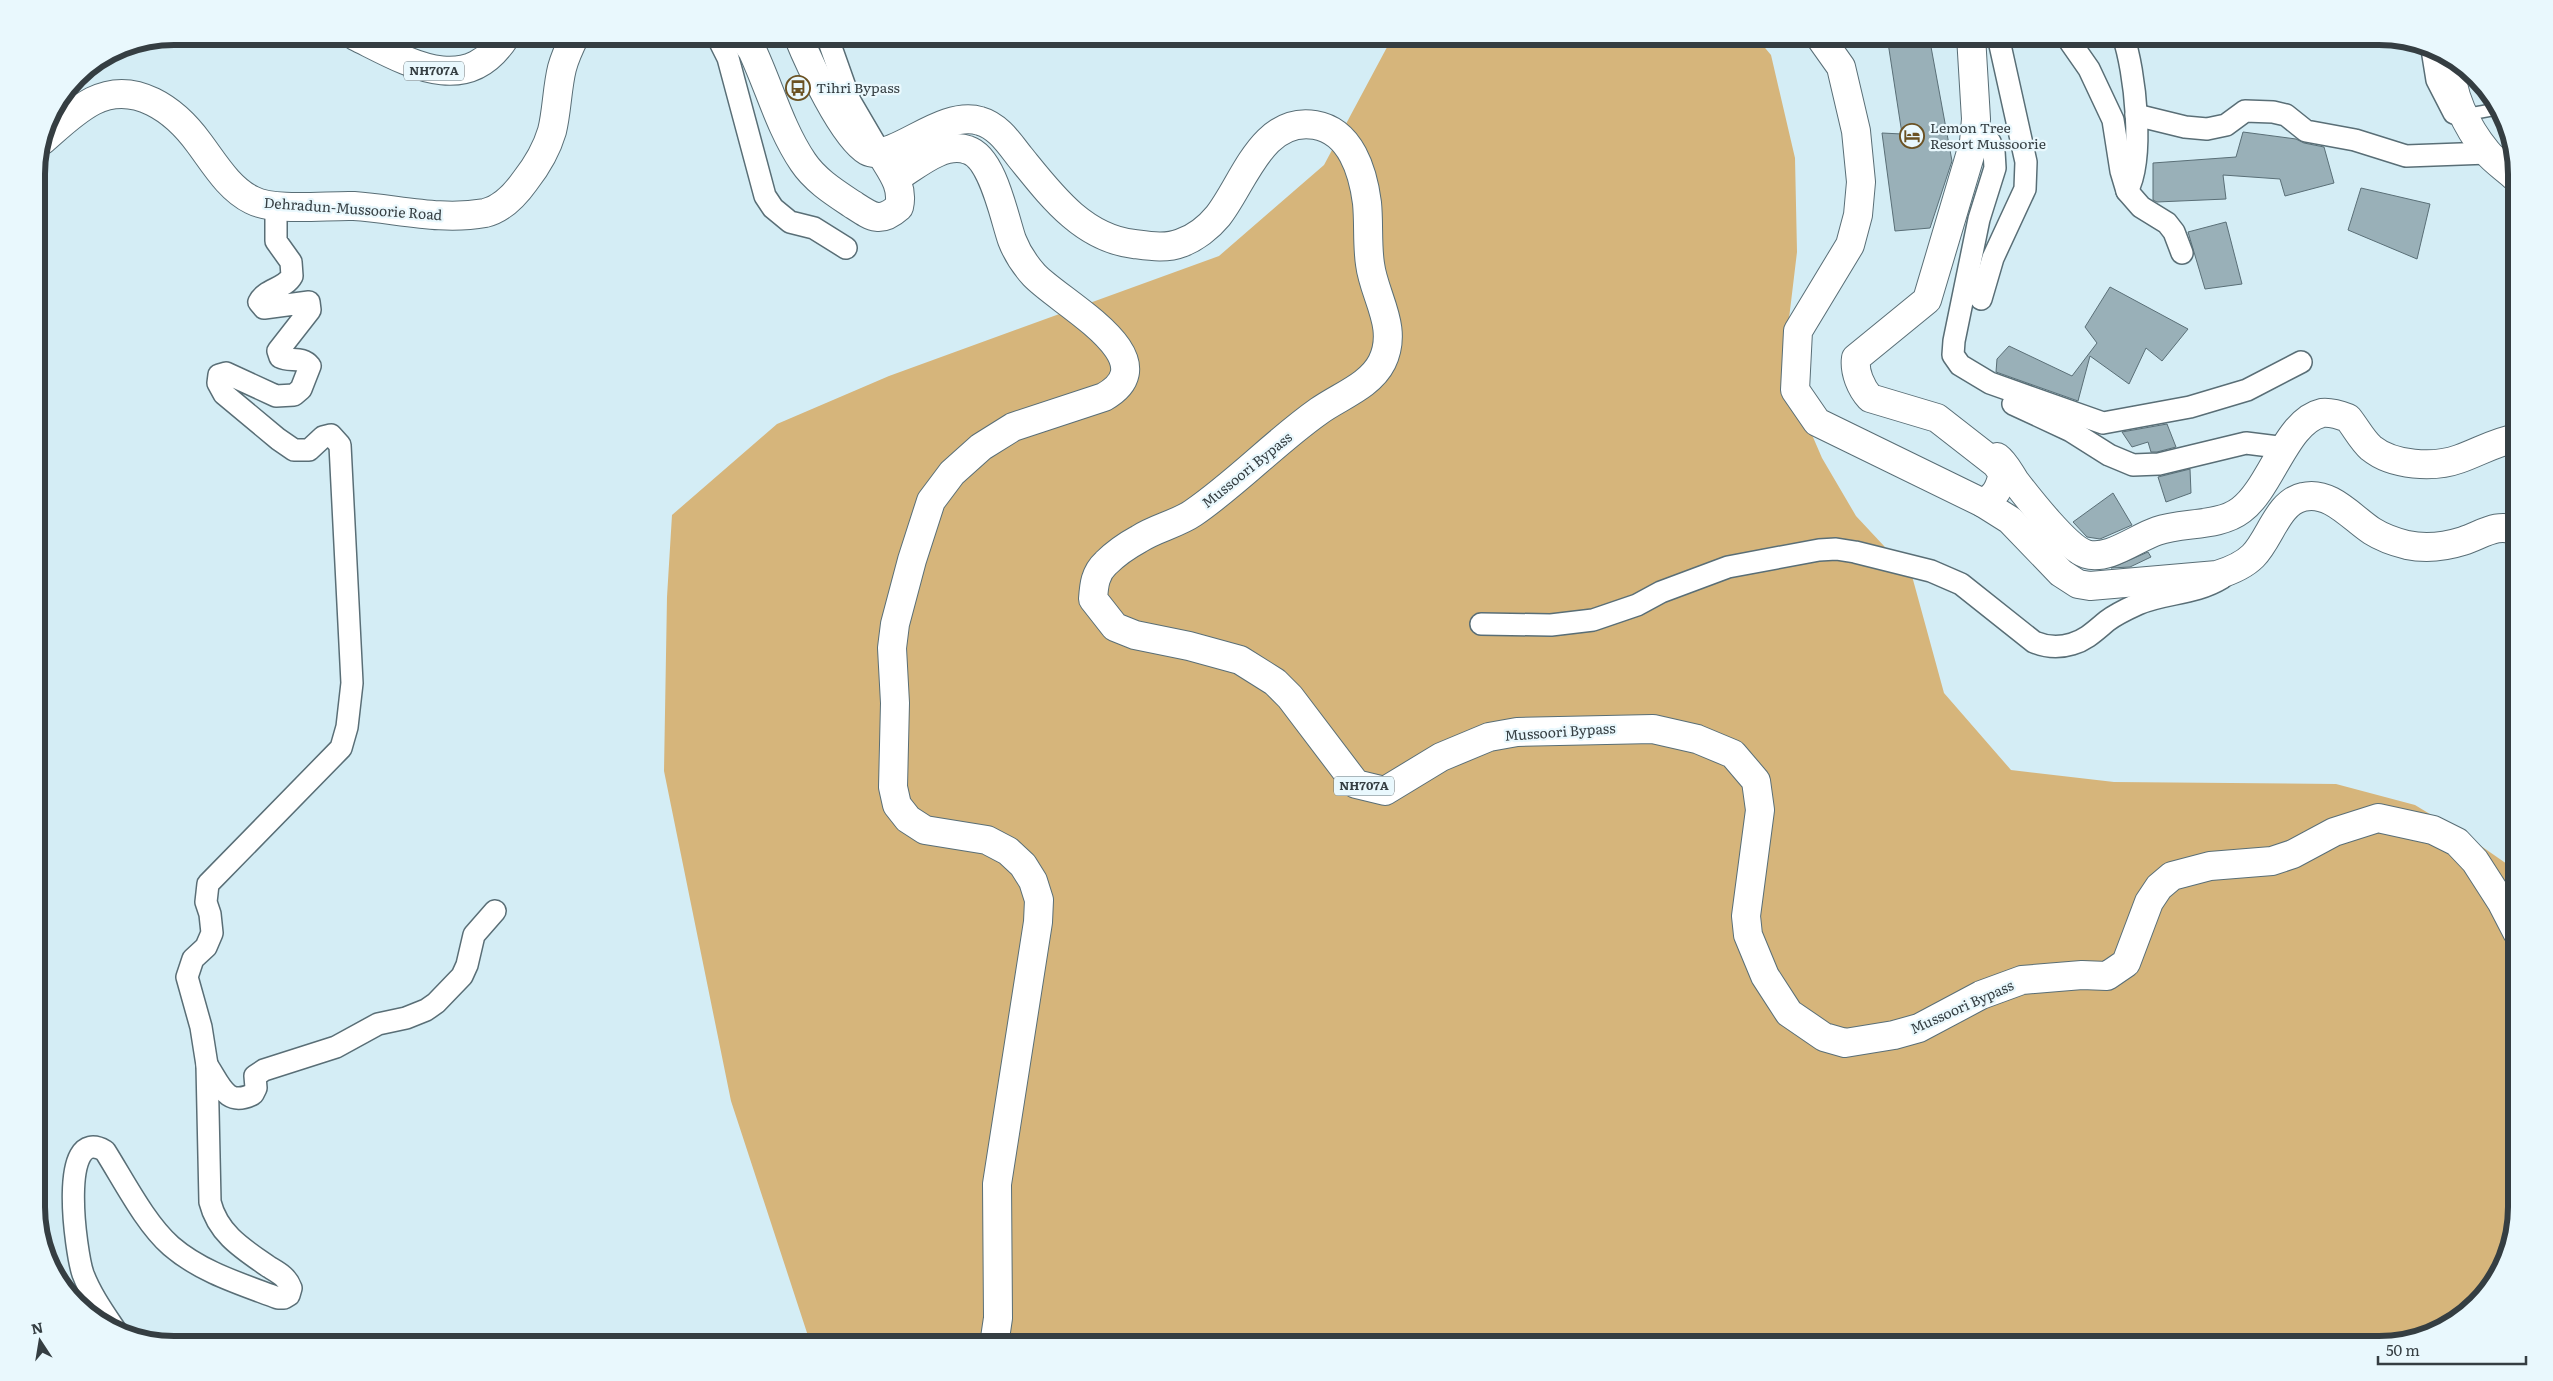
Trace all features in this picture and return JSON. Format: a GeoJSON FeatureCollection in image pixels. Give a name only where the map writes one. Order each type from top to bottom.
{"type":"FeatureCollection","features":[{"type":"Feature","properties":{"kind":"main road","name":"NH707A"},"geometry":{"type":"LineString","coordinates":[[375,45],[436,72],[459,71],[480,63],[500,45]]}},
{"type":"Feature","properties":{"kind":"main road","name":"Dehradun-Mussoorie Road"},"geometry":{"type":"LineString","coordinates":[[53,130],[73,113],[95,100],[125,94],[152,99],[174,115],[196,139],[224,177],[253,201],[276,205],[354,206],[439,216],[485,213],[498,209],[525,182],[552,132],[562,68],[571,45]]}},
{"type":"Feature","properties":{"kind":"main road"},"geometry":{"type":"LineString","coordinates":[[748,45],[803,162],[820,182],[865,213],[882,218],[899,207],[901,199],[896,178],[881,154],[868,152],[858,143],[834,110],[802,45]]}},
{"type":"Feature","properties":{"kind":"main road"},"geometry":{"type":"LineString","coordinates":[[1826,45],[1841,67],[1856,131],[1861,182],[1858,215],[1850,245],[1798,331],[1795,390],[1818,422],[1896,458],[1983,503],[2010,520],[2061,573],[2078,584],[2090,586],[2217,575],[2237,568],[2253,556],[2290,503],[2303,496],[2318,496],[2331,500],[2373,532],[2392,542],[2421,548],[2438,547],[2463,541],[2498,527],[2508,529]]}},
{"type":"Feature","properties":{"kind":"main road"},"geometry":{"type":"LineString","coordinates":[[1971,45],[1975,127],[1970,157],[1927,300],[1856,358],[1855,367],[1863,391],[1870,398],[1937,418],[1996,464],[2002,474],[2000,489],[1992,498],[1983,503]]}},
{"type":"Feature","properties":{"kind":"main road"},"geometry":{"type":"LineString","coordinates":[[2451,67],[2452,81],[2476,135],[2508,169]]}},
{"type":"Feature","properties":{"kind":"main road","name":"Mussoori Bypass"},"geometry":{"type":"LineString","coordinates":[[881,154],[934,127],[966,118],[979,120],[990,125],[1004,137],[1062,209],[1083,224],[1100,234],[1128,244],[1157,247],[1178,245],[1197,235],[1217,218],[1262,147],[1278,132],[1295,125],[1312,124],[1328,128],[1343,140],[1353,154],[1365,184],[1370,265],[1388,328],[1388,342],[1382,362],[1368,380],[1318,411],[1224,490],[1190,515],[1138,539],[1103,565],[1094,580],[1094,599],[1116,628],[1135,635],[1189,646],[1240,660],[1275,682],[1290,696],[1356,784],[1385,791],[1442,757],[1489,737],[1517,732],[1654,729],[1697,739],[1733,754],[1756,781],[1760,794],[1760,810],[1746,916],[1748,935],[1765,976],[1790,1013],[1824,1037],[1845,1043],[1894,1035],[1919,1028],[1981,995],[2022,980],[2082,975],[2107,976],[2126,963],[2149,902],[2159,887],[2172,876],[2210,866],[2272,861],[2293,854],[2334,832],[2378,818],[2433,830],[2457,842],[2475,861],[2508,915]]}},
{"type":"Feature","properties":{"kind":"main road"},"geometry":{"type":"LineString","coordinates":[[896,178],[944,150],[956,148],[976,154],[983,160],[998,195],[1013,241],[1024,262],[1045,286],[1102,330],[1119,349],[1126,361],[1126,373],[1122,383],[1115,391],[1104,397],[1013,427],[981,447],[952,473],[932,501],[912,560],[895,624],[892,648],[895,703],[893,787],[897,805],[908,819],[925,830],[987,840],[1008,852],[1023,865],[1033,881],[1039,900],[1036,931],[997,1184],[998,1318],[995,1336]]}},
{"type":"Feature","properties":{"kind":"main road"},"geometry":{"type":"LineString","coordinates":[[1970,443],[1999,458],[2037,508],[2075,548],[2086,554],[2100,555],[2158,530],[2227,518],[2240,512],[2253,500],[2296,432],[2309,419],[2323,413],[2348,418],[2372,449],[2387,458],[2432,465],[2459,460],[2493,444],[2508,440]]}},
{"type":"Feature","properties":{"kind":"street"},"geometry":{"type":"LineString","coordinates":[[722,45],[728,58],[765,196],[773,208],[790,222],[814,228],[846,248]]}},
{"type":"Feature","properties":{"kind":"street"},"geometry":{"type":"LineString","coordinates":[[830,45],[850,102],[881,154]]}},
{"type":"Feature","properties":{"kind":"street"},"geometry":{"type":"LineString","coordinates":[[1981,299],[1993,258],[2025,189],[2026,162],[2000,45]]}},
{"type":"Feature","properties":{"kind":"street"},"geometry":{"type":"LineString","coordinates":[[2072,45],[2089,69],[2113,120],[2121,171],[2127,190],[2141,207],[2167,223],[2174,232],[2182,254]]}},
{"type":"Feature","properties":{"kind":"street"},"geometry":{"type":"LineString","coordinates":[[2125,45],[2131,68],[2136,115],[2136,170],[2127,190]]}},
{"type":"Feature","properties":{"kind":"street"},"geometry":{"type":"LineString","coordinates":[[2433,57],[2441,92],[2468,131],[2476,135]]}},
{"type":"Feature","properties":{"kind":"street"},"geometry":{"type":"LineString","coordinates":[[2136,115],[2207,129],[2226,125],[2245,111],[2273,112],[2286,115],[2306,131],[2355,140],[2406,156],[2476,135]]}},
{"type":"Feature","properties":{"kind":"street"},"geometry":{"type":"LineString","coordinates":[[1975,127],[1990,142],[1994,151],[1995,168],[1979,219],[1954,341],[1953,355],[1979,388],[2071,431],[2109,455],[2133,465],[2159,464],[2246,443],[2286,448]]}},
{"type":"Feature","properties":{"kind":"street"},"geometry":{"type":"LineString","coordinates":[[106,1317],[92,1295],[83,1274],[73,1228],[72,1208],[77,1159],[82,1152],[90,1147],[98,1148],[105,1152],[154,1226],[170,1245],[188,1259],[206,1270],[278,1298],[284,1298],[289,1295],[291,1288],[289,1281],[230,1238],[213,1215],[210,1202],[207,1065],[201,1027],[188,977],[193,960],[206,947],[212,933],[210,914],[206,902],[208,884],[341,748],[351,705],[340,446],[331,435],[323,437],[309,450],[294,450],[224,394],[218,383],[219,375],[226,373],[276,396],[284,397],[294,395],[301,389],[307,377],[310,366],[307,363],[302,360],[283,359],[280,357],[278,350],[310,310],[309,302],[264,308],[259,302],[263,296],[286,284],[292,276],[291,262],[276,241],[276,205]]}},
{"type":"Feature","properties":{"kind":"street"},"geometry":{"type":"LineString","coordinates":[[1960,365],[1990,384],[2103,423],[2190,408],[2237,393],[2301,362]]}},
{"type":"Feature","properties":{"kind":"street"},"geometry":{"type":"LineString","coordinates":[[1481,624],[1550,625],[1593,620],[1637,605],[1662,592],[1728,567],[1819,550],[1836,549],[1931,571],[1961,584],[2034,642],[2044,646],[2061,647],[2082,640],[2120,613],[2140,604],[2156,598],[2205,588],[2237,568]]}},
{"type":"Feature","properties":{"kind":"street"},"geometry":{"type":"LineString","coordinates":[[207,1065],[228,1095],[237,1099],[253,1094],[256,1088],[255,1076],[264,1070],[336,1047],[378,1024],[406,1018],[426,1010],[436,1003],[462,976],[467,965],[474,935],[495,911]]}},
{"type":"Feature","properties":{"kind":"lane"},"geometry":{"type":"LineString","coordinates":[[2476,135],[2493,114]]}},
{"type":"Feature","properties":{"kind":"shaded area"},"geometry":{"type":"Polygon","coordinates":[[[1388,45],[1763,45],[1771,55],[1795,158],[1797,252],[1788,327],[1794,393],[1822,458],[1856,516],[1912,576],[1944,693],[2011,770],[2114,782],[2336,784],[2415,805],[2471,839],[2508,865],[2508,1215],[2506,1232],[2495,1264],[2476,1292],[2451,1314],[2428,1326],[2412,1332],[2379,1336],[808,1336],[731,1101],[664,771],[667,597],[672,515],[777,424],[889,376],[1219,256],[1324,165],[1388,45]]]}},
{"type":"Feature","properties":{"kind":"building"},"geometry":{"type":"Polygon","coordinates":[[[1888,45],[1931,45],[1952,161],[1930,228],[1895,231],[1882,133],[1902,134],[1888,45]]]}},
{"type":"Feature","properties":{"kind":"building"},"geometry":{"type":"Polygon","coordinates":[[[2243,132],[2296,139],[2304,143],[2324,147],[2334,183],[2285,196],[2280,179],[2223,175],[2226,199],[2157,202],[2153,200],[2153,163],[2236,157],[2243,132]]]}},
{"type":"Feature","properties":{"kind":"building"},"geometry":{"type":"Polygon","coordinates":[[[2361,188],[2430,204],[2417,259],[2348,230],[2361,188]]]}},
{"type":"Feature","properties":{"kind":"building"},"geometry":{"type":"Polygon","coordinates":[[[2226,222],[2242,284],[2205,289],[2188,232],[2226,222]]]}},
{"type":"Feature","properties":{"kind":"building"},"geometry":{"type":"Polygon","coordinates":[[[2110,287],[2188,329],[2162,361],[2146,348],[2129,384],[2090,356],[2078,401],[1996,372],[1997,359],[2009,346],[2072,376],[2097,343],[2085,327],[2110,287]]]}},
{"type":"Feature","properties":{"kind":"building"},"geometry":{"type":"Polygon","coordinates":[[[2167,424],[2176,447],[2157,452],[2151,452],[2148,442],[2132,447],[2122,432],[2167,424]]]}},
{"type":"Feature","properties":{"kind":"building"},"geometry":{"type":"Polygon","coordinates":[[[2190,469],[2191,493],[2166,502],[2158,477],[2190,469]]]}},
{"type":"Feature","properties":{"kind":"building"},"geometry":{"type":"Polygon","coordinates":[[[2113,493],[2132,525],[2100,539],[2087,537],[2073,522],[2113,493]]]}},
{"type":"Feature","properties":{"kind":"building"},"geometry":{"type":"Polygon","coordinates":[[[2148,552],[2151,557],[2130,567],[2111,568],[2148,552]]]}},
{"type":"Feature","properties":{"kind":"place","name":"Tihri Bypass"},"geometry":{"type":"Point","coordinates":[798,88]}},
{"type":"Feature","properties":{"kind":"place","name":"Lemon Tree Resort Mussoorie"},"geometry":{"type":"Point","coordinates":[1912,136]}}]}
